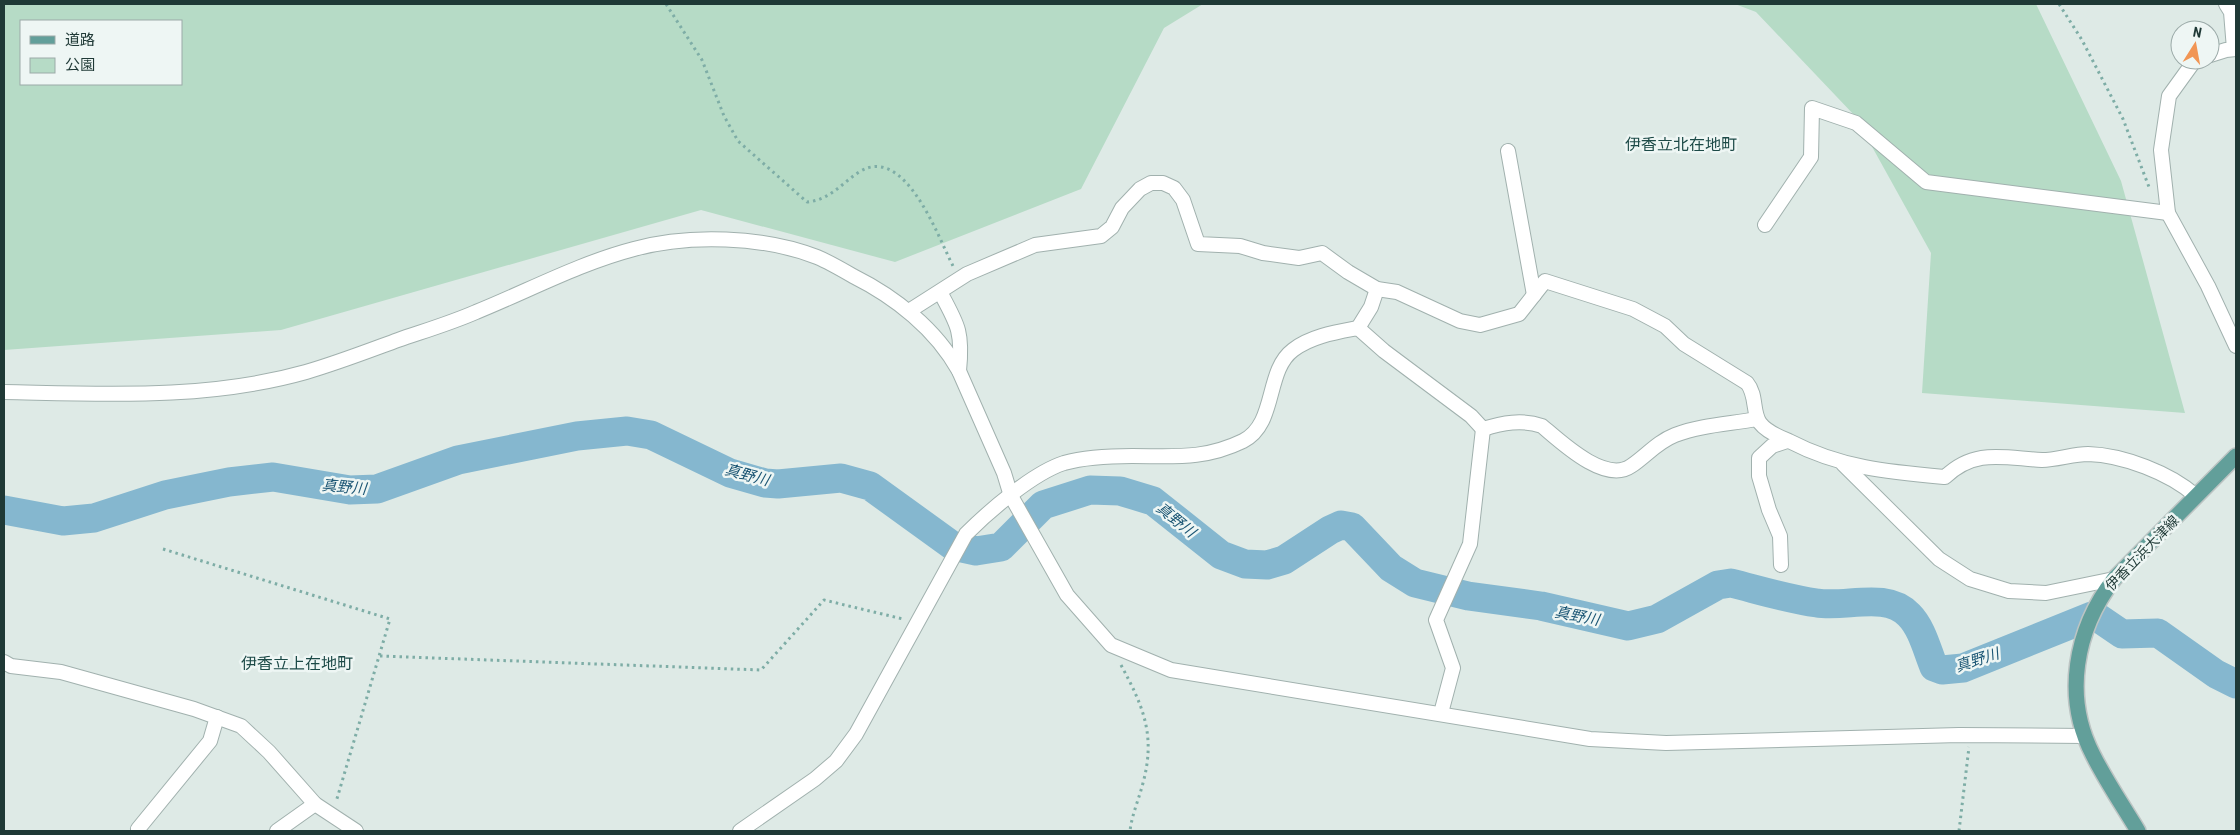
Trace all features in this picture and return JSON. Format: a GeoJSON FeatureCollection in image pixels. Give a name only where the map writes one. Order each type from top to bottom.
{"type":"FeatureCollection","features":[{"type":"Feature","properties":{"kind":"main road","name":"伊香立浜大津線"},"geometry":{"type":"LineString","coordinates":[[2138,831],[2093,755],[2085,736],[2075,693],[2080,647],[2104,592],[2114,579],[2236,456]]}},
{"type":"Feature","properties":{"kind":"street"},"geometry":{"type":"LineString","coordinates":[[2220,52],[2235,49],[2231,12],[2226,4]]}},
{"type":"Feature","properties":{"kind":"street"},"geometry":{"type":"LineString","coordinates":[[2188,70],[2169,96],[2162,150],[2168,214],[2208,286],[2236,346]]}},
{"type":"Feature","properties":{"kind":"street"},"geometry":{"type":"LineString","coordinates":[[1765,225],[1811,157],[1812,108],[1856,123],[1926,182],[2168,214]]}},
{"type":"Feature","properties":{"kind":"street"},"geometry":{"type":"LineString","coordinates":[[1508,151],[1534,295]]}},
{"type":"Feature","properties":{"kind":"street"},"geometry":{"type":"LineString","coordinates":[[909,311],[967,274],[1035,245],[1101,236],[1112,227],[1122,208],[1140,189],[1151,183],[1163,183],[1174,188],[1183,200],[1198,244],[1240,246],[1263,253],[1299,258],[1322,253],[1376,289],[1397,292],[1460,321],[1480,325],[1519,314],[1544,281],[1633,309],[1665,326],[1684,344],[1747,383],[1753,392],[1757,419],[1761,424],[1787,441],[1826,459],[1843,464],[1909,474],[1946,477],[1958,465],[1982,457],[2045,460],[2087,454],[2114,457],[2159,472],[2183,485],[2196,496]]}},
{"type":"Feature","properties":{"kind":"street"},"geometry":{"type":"LineString","coordinates":[[4,392],[159,394],[257,383],[305,372],[454,320],[573,271],[633,249],[678,240],[750,242],[776,245],[816,257],[869,284],[909,311],[930,332],[954,361],[972,396],[1004,473],[1011,496],[1067,595],[1111,645],[1171,670],[1442,713],[1590,739],[1666,743],[1970,735],[2085,736]]}},
{"type":"Feature","properties":{"kind":"street"},"geometry":{"type":"LineString","coordinates":[[740,831],[815,779],[836,760],[856,734],[966,534],[991,510],[1046,471],[1072,461],[1105,457],[1195,456],[1243,441],[1257,430],[1280,370],[1293,350],[1315,339],[1358,328],[1371,307],[1376,289]]}},
{"type":"Feature","properties":{"kind":"street"},"geometry":{"type":"LineString","coordinates":[[940,292],[957,324],[962,345],[959,371]]}},
{"type":"Feature","properties":{"kind":"street"},"geometry":{"type":"LineString","coordinates":[[1358,328],[1406,369],[1471,416],[1483,429],[1470,544],[1436,620],[1452,668],[1442,713]]}},
{"type":"Feature","properties":{"kind":"street"},"geometry":{"type":"LineString","coordinates":[[1483,429],[1497,424],[1534,423],[1542,426],[1587,462],[1610,469],[1622,470],[1632,466],[1662,441],[1675,435],[1697,428],[1757,419]]}},
{"type":"Feature","properties":{"kind":"street"},"geometry":{"type":"LineString","coordinates":[[1781,565],[1780,536],[1768,510],[1759,476],[1759,458],[1772,446],[1787,441]]}},
{"type":"Feature","properties":{"kind":"street"},"geometry":{"type":"LineString","coordinates":[[1843,464],[1939,559],[1970,579],[2010,591],[2046,593],[2114,579]]}},
{"type":"Feature","properties":{"kind":"street"},"geometry":{"type":"LineString","coordinates":[[4,662],[11,666],[61,672],[194,709],[241,726],[269,752],[315,804],[356,831]]}},
{"type":"Feature","properties":{"kind":"street"},"geometry":{"type":"LineString","coordinates":[[139,831],[138,829],[210,742],[217,717]]}},
{"type":"Feature","properties":{"kind":"street"},"geometry":{"type":"LineString","coordinates":[[277,831],[315,804]]}},
{"type":"Feature","properties":{"kind":"path"},"geometry":{"type":"LineString","coordinates":[[666,4],[702,60],[724,116],[738,141],[808,202],[817,201],[835,191],[865,168],[876,166],[891,169],[916,193],[960,280]]}},
{"type":"Feature","properties":{"kind":"path"},"geometry":{"type":"LineString","coordinates":[[2059,4],[2082,40],[2123,119],[2150,190]]}},
{"type":"Feature","properties":{"kind":"path"},"geometry":{"type":"LineString","coordinates":[[163,549],[390,619],[332,815]]}},
{"type":"Feature","properties":{"kind":"path"},"geometry":{"type":"LineString","coordinates":[[380,656],[761,670],[824,600],[916,622]]}},
{"type":"Feature","properties":{"kind":"path"},"geometry":{"type":"LineString","coordinates":[[1111,645],[1140,701],[1150,739],[1144,781],[1130,831]]}},
{"type":"Feature","properties":{"kind":"path"},"geometry":{"type":"LineString","coordinates":[[1959,831],[1970,735]]}},
{"type":"Feature","properties":{"kind":"green space"},"geometry":{"type":"Polygon","coordinates":[[[4,4],[1203,4],[1164,28],[1081,189],[895,262],[701,210],[281,330],[4,350],[4,4]]]}},
{"type":"Feature","properties":{"kind":"green space"},"geometry":{"type":"Polygon","coordinates":[[[1735,4],[2036,4],[2121,181],[2185,413],[1922,393],[1931,253],[1855,116],[1756,12],[1735,4]]]}},
{"type":"Feature","properties":{"kind":"waterway","name":"真野川"},"geometry":{"type":"LineString","coordinates":[[4,510],[63,521],[94,518],[165,495],[229,482],[273,477],[350,490],[377,489],[458,460],[577,436],[627,431],[651,435],[730,473],[765,483],[778,484],[841,478],[870,486],[953,546],[976,551],[1001,547],[1043,505],[1090,490],[1120,491],[1153,501],[1221,555],[1245,564],[1267,565],[1284,560],[1341,525],[1352,527],[1391,568],[1415,583],[1468,596],[1541,606],[1628,626],[1657,619],[1718,585],[1731,583],[1784,597],[1817,603],[1877,602],[1900,608],[1914,620],[1934,667],[1942,670],[1963,668],[2092,616],[2097,617],[2122,634],[2158,633],[2216,674],[2236,684]]}},
{"type":"Feature","properties":{"kind":"district","name":"伊香立北在地町"},"geometry":{"type":"Point","coordinates":[1681,144]}},
{"type":"Feature","properties":{"kind":"district","name":"伊香立上在地町"},"geometry":{"type":"Point","coordinates":[297,663]}}]}
